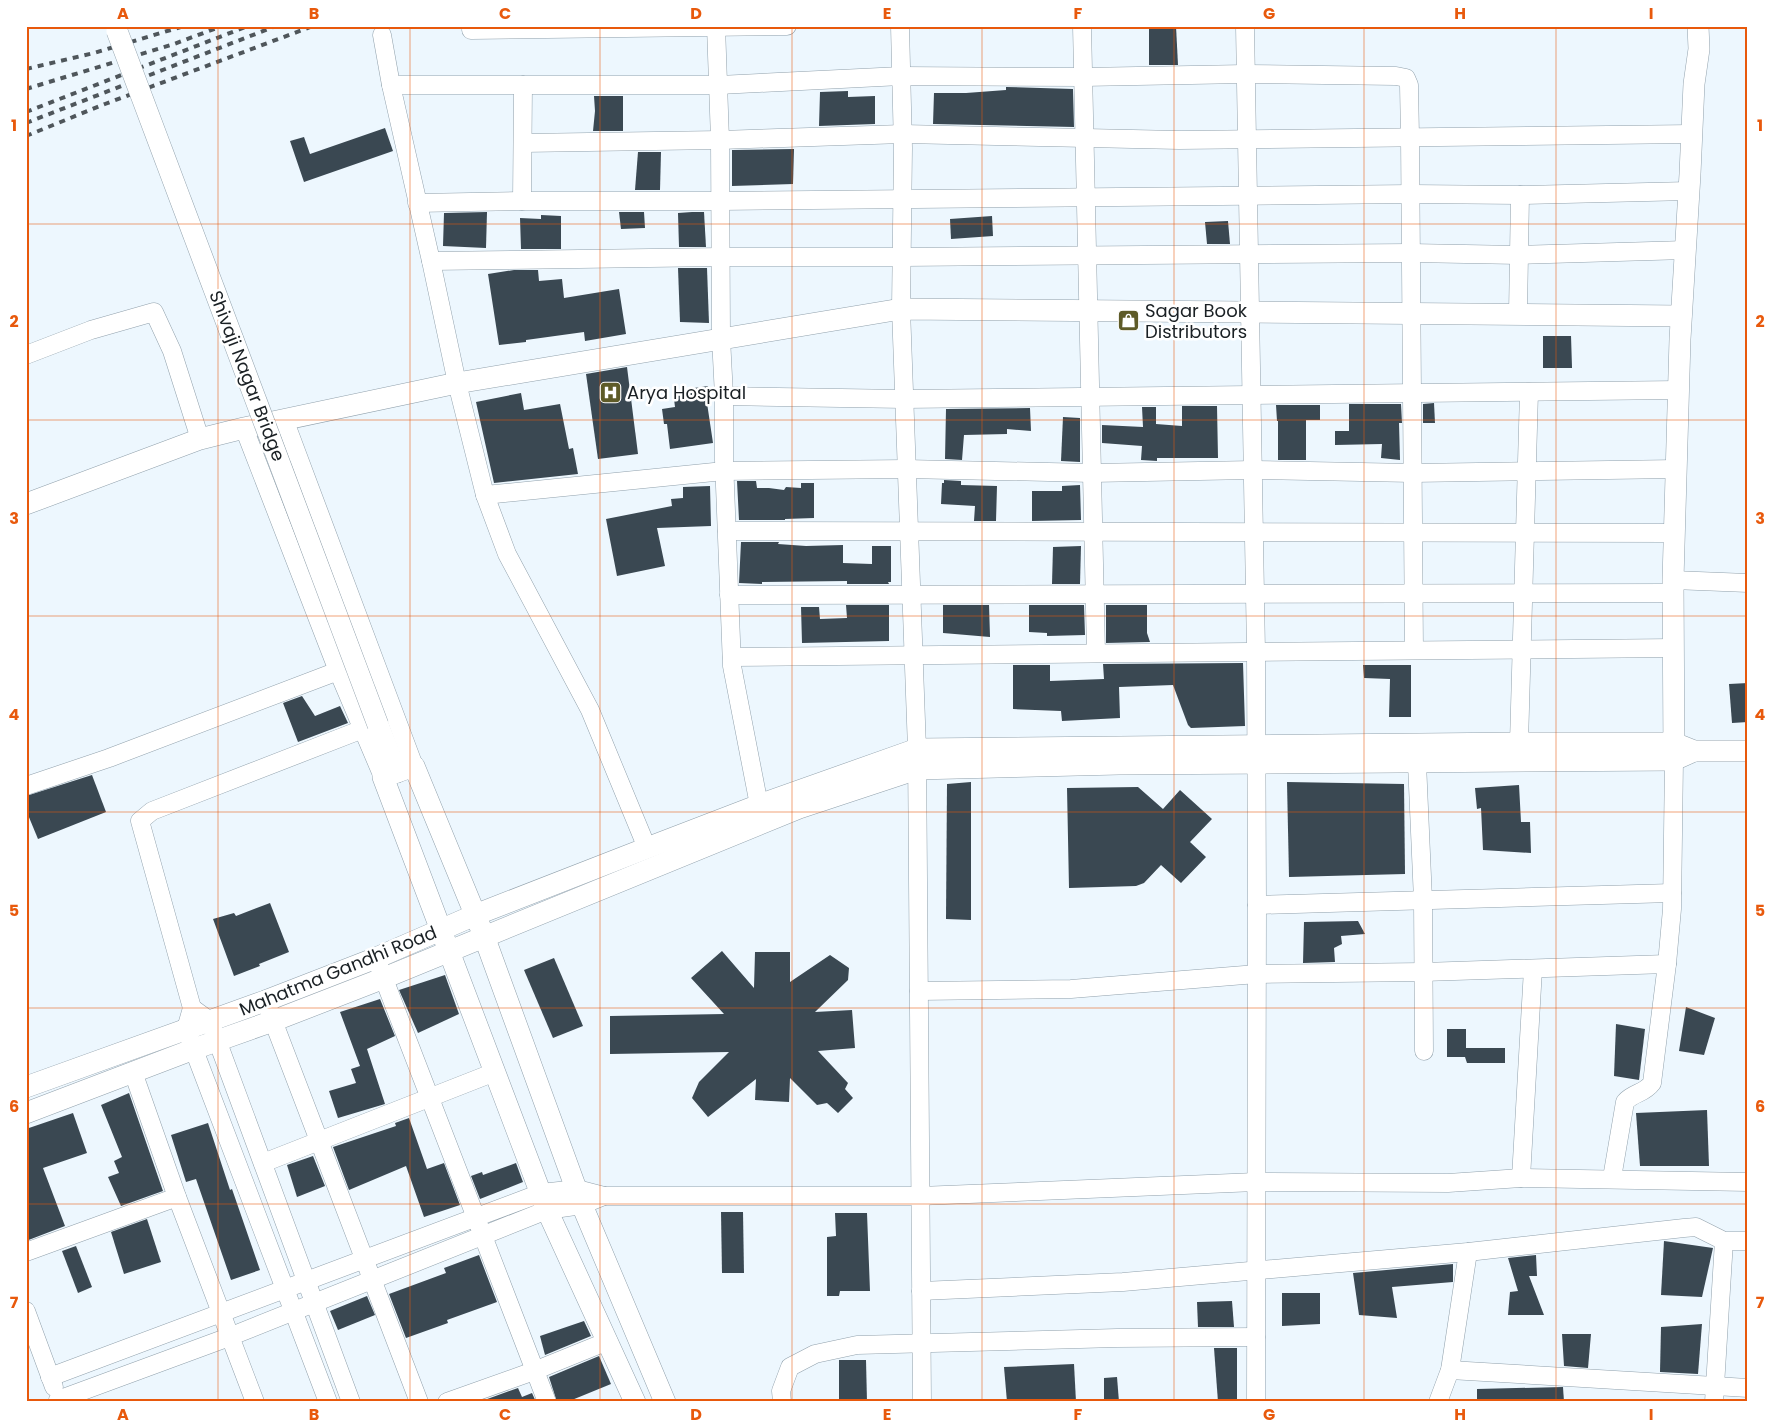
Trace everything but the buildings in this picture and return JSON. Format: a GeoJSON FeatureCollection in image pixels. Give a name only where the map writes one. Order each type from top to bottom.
{"type":"FeatureCollection","features":[{"type":"Feature","properties":{"kind":"main road","name":"Shivaji Nagar Bridge"},"geometry":{"type":"LineString","coordinates":[[115,26],[371,727],[398,772]]}},
{"type":"Feature","properties":{"kind":"main road"},"geometry":{"type":"LineString","coordinates":[[1674,751],[1673,586],[1678,390],[1694,84],[1699,49],[1698,26]]}},
{"type":"Feature","properties":{"kind":"main road"},"geometry":{"type":"LineString","coordinates":[[26,504],[200,439],[284,419],[457,383],[721,338],[901,310],[1681,316]]}},
{"type":"Feature","properties":{"kind":"main road"},"geometry":{"type":"LineString","coordinates":[[26,1113],[384,978],[484,936],[762,813],[917,759],[1256,754],[1519,743],[1674,751]]}},
{"type":"Feature","properties":{"kind":"main road"},"geometry":{"type":"LineString","coordinates":[[1256,754],[1417,763],[1674,751],[1748,751]]}},
{"type":"Feature","properties":{"kind":"main road"},"geometry":{"type":"LineString","coordinates":[[398,772],[475,915],[484,936],[580,1197],[665,1402]]}},
{"type":"Feature","properties":{"kind":"main road"},"geometry":{"type":"LineString","coordinates":[[398,772],[442,930],[495,1072],[544,1202],[635,1402]]}},
{"type":"Feature","properties":{"kind":"main road","name":"Mahatma Gandhi Road"},"geometry":{"type":"LineString","coordinates":[[26,1087],[265,1001],[376,958],[475,915],[647,848],[762,813]]}},
{"type":"Feature","properties":{"kind":"street"},"geometry":{"type":"LineString","coordinates":[[471,30],[786,26]]}},
{"type":"Feature","properties":{"kind":"street"},"geometry":{"type":"LineString","coordinates":[[900,26],[903,134],[901,310],[917,759],[922,1402]]}},
{"type":"Feature","properties":{"kind":"street"},"geometry":{"type":"LineString","coordinates":[[1082,26],[1096,653]]}},
{"type":"Feature","properties":{"kind":"street"},"geometry":{"type":"LineString","coordinates":[[1244,26],[1256,652],[1256,1402]]}},
{"type":"Feature","properties":{"kind":"street"},"geometry":{"type":"LineString","coordinates":[[716,27],[720,140],[724,471],[732,657],[762,813]]}},
{"type":"Feature","properties":{"kind":"street"},"geometry":{"type":"LineString","coordinates":[[382,35],[391,85],[457,383],[485,495],[507,554],[590,710],[647,848]]}},
{"type":"Feature","properties":{"kind":"street"},"geometry":{"type":"LineString","coordinates":[[391,85],[719,85],[901,76],[1245,74],[1396,76],[1406,78],[1409,85],[1411,194],[1414,650]]}},
{"type":"Feature","properties":{"kind":"street"},"geometry":{"type":"LineString","coordinates":[[522,201],[523,85]]}},
{"type":"Feature","properties":{"kind":"street"},"geometry":{"type":"LineString","coordinates":[[523,143],[720,140],[903,134],[1247,140],[1692,134]]}},
{"type":"Feature","properties":{"kind":"street"},"geometry":{"type":"LineString","coordinates":[[417,203],[1248,195],[1520,195],[1689,191]]}},
{"type":"Feature","properties":{"kind":"street"},"geometry":{"type":"LineString","coordinates":[[1518,314],[1520,195]]}},
{"type":"Feature","properties":{"kind":"street"},"geometry":{"type":"LineString","coordinates":[[431,261],[720,257],[1411,253],[1519,255],[1686,250]]}},
{"type":"Feature","properties":{"kind":"street"},"geometry":{"type":"LineString","coordinates":[[26,355],[91,330],[154,312],[172,351],[200,439]]}},
{"type":"Feature","properties":{"kind":"street"},"geometry":{"type":"LineString","coordinates":[[724,396],[904,399],[1678,390]]}},
{"type":"Feature","properties":{"kind":"street"},"geometry":{"type":"LineString","coordinates":[[1519,743],[1528,392]]}},
{"type":"Feature","properties":{"kind":"street"},"geometry":{"type":"LineString","coordinates":[[284,419],[398,772]]}},
{"type":"Feature","properties":{"kind":"street"},"geometry":{"type":"LineString","coordinates":[[244,428],[338,671],[371,727],[152,811],[140,821],[192,1008],[186,1029],[328,1402]]}},
{"type":"Feature","properties":{"kind":"street"},"geometry":{"type":"LineString","coordinates":[[485,495],[724,471],[906,469],[1092,473],[1253,470],[1413,473],[1676,469]]}},
{"type":"Feature","properties":{"kind":"street"},"geometry":{"type":"LineString","coordinates":[[727,531],[1674,533]]}},
{"type":"Feature","properties":{"kind":"street"},"geometry":{"type":"LineString","coordinates":[[730,595],[1524,593],[1748,583]]}},
{"type":"Feature","properties":{"kind":"street"},"geometry":{"type":"LineString","coordinates":[[732,657],[1674,648]]}},
{"type":"Feature","properties":{"kind":"street"},"geometry":{"type":"LineString","coordinates":[[26,786],[118,754],[338,671]]}},
{"type":"Feature","properties":{"kind":"street"},"geometry":{"type":"LineString","coordinates":[[1612,1178],[1625,1102],[1632,1095],[1641,1093],[1648,1088],[1652,1082],[1667,964],[1672,893],[1674,751]]}},
{"type":"Feature","properties":{"kind":"street"},"geometry":{"type":"LineString","coordinates":[[1417,763],[1423,900],[1424,1051]]}},
{"type":"Feature","properties":{"kind":"street"},"geometry":{"type":"LineString","coordinates":[[1257,905],[1672,893]]}},
{"type":"Feature","properties":{"kind":"street"},"geometry":{"type":"LineString","coordinates":[[376,958],[547,1402]]}},
{"type":"Feature","properties":{"kind":"street"},"geometry":{"type":"LineString","coordinates":[[918,991],[1071,989],[1257,974],[1423,972],[1667,964]]}},
{"type":"Feature","properties":{"kind":"street"},"geometry":{"type":"LineString","coordinates":[[1521,1178],[1533,969]]}},
{"type":"Feature","properties":{"kind":"street"},"geometry":{"type":"LineString","coordinates":[[265,1001],[419,1402]]}},
{"type":"Feature","properties":{"kind":"street"},"geometry":{"type":"LineString","coordinates":[[192,1008],[210,1021],[351,1402]]}},
{"type":"Feature","properties":{"kind":"street"},"geometry":{"type":"LineString","coordinates":[[133,1072],[177,1197],[255,1402]]}},
{"type":"Feature","properties":{"kind":"street"},"geometry":{"type":"LineString","coordinates":[[263,1163],[495,1072]]}},
{"type":"Feature","properties":{"kind":"street"},"geometry":{"type":"LineString","coordinates":[[50,1377],[475,1218],[544,1202],[580,1197],[920,1196],[1256,1182],[1448,1183],[1521,1178],[1612,1178],[1748,1182]]}},
{"type":"Feature","properties":{"kind":"street"},"geometry":{"type":"LineString","coordinates":[[26,1252],[177,1197]]}},
{"type":"Feature","properties":{"kind":"street"},"geometry":{"type":"LineString","coordinates":[[26,1311],[58,1401],[229,1337],[482,1236],[544,1202]]}},
{"type":"Feature","properties":{"kind":"street"},"geometry":{"type":"LineString","coordinates":[[922,1291],[1123,1282],[1468,1252],[1696,1227],[1724,1241],[1748,1241]]}},
{"type":"Feature","properties":{"kind":"street"},"geometry":{"type":"LineString","coordinates":[[1714,1394],[1724,1241]]}},
{"type":"Feature","properties":{"kind":"street"},"geometry":{"type":"LineString","coordinates":[[1438,1402],[1450,1370],[1468,1252]]}},
{"type":"Feature","properties":{"kind":"street"},"geometry":{"type":"LineString","coordinates":[[782,1402],[781,1391],[790,1367],[815,1354],[857,1345],[1117,1338],[1256,1337]]}},
{"type":"Feature","properties":{"kind":"street"},"geometry":{"type":"LineString","coordinates":[[447,1402],[608,1342]]}},
{"type":"Feature","properties":{"kind":"street"},"geometry":{"type":"LineString","coordinates":[[1450,1370],[1714,1394],[1748,1388]]}},
{"type":"Feature","properties":{"kind":"railway"},"geometry":{"type":"LineString","coordinates":[[26,69],[94,53],[184,26]]}},
{"type":"Feature","properties":{"kind":"railway"},"geometry":{"type":"LineString","coordinates":[[26,89],[174,44],[222,26]]}},
{"type":"Feature","properties":{"kind":"railway"},"geometry":{"type":"LineString","coordinates":[[26,112],[248,26]]}},
{"type":"Feature","properties":{"kind":"railway"},"geometry":{"type":"LineString","coordinates":[[26,123],[276,26]]}},
{"type":"Feature","properties":{"kind":"railway"},"geometry":{"type":"LineString","coordinates":[[26,136],[105,104],[313,26]]}},
{"type":"Feature","properties":{"kind":"place","name":"Sagar Book Distributors"},"geometry":{"type":"Point","coordinates":[1129,321]}},
{"type":"Feature","properties":{"kind":"place","name":"Arya Hospital"},"geometry":{"type":"Point","coordinates":[611,393]}}]}
